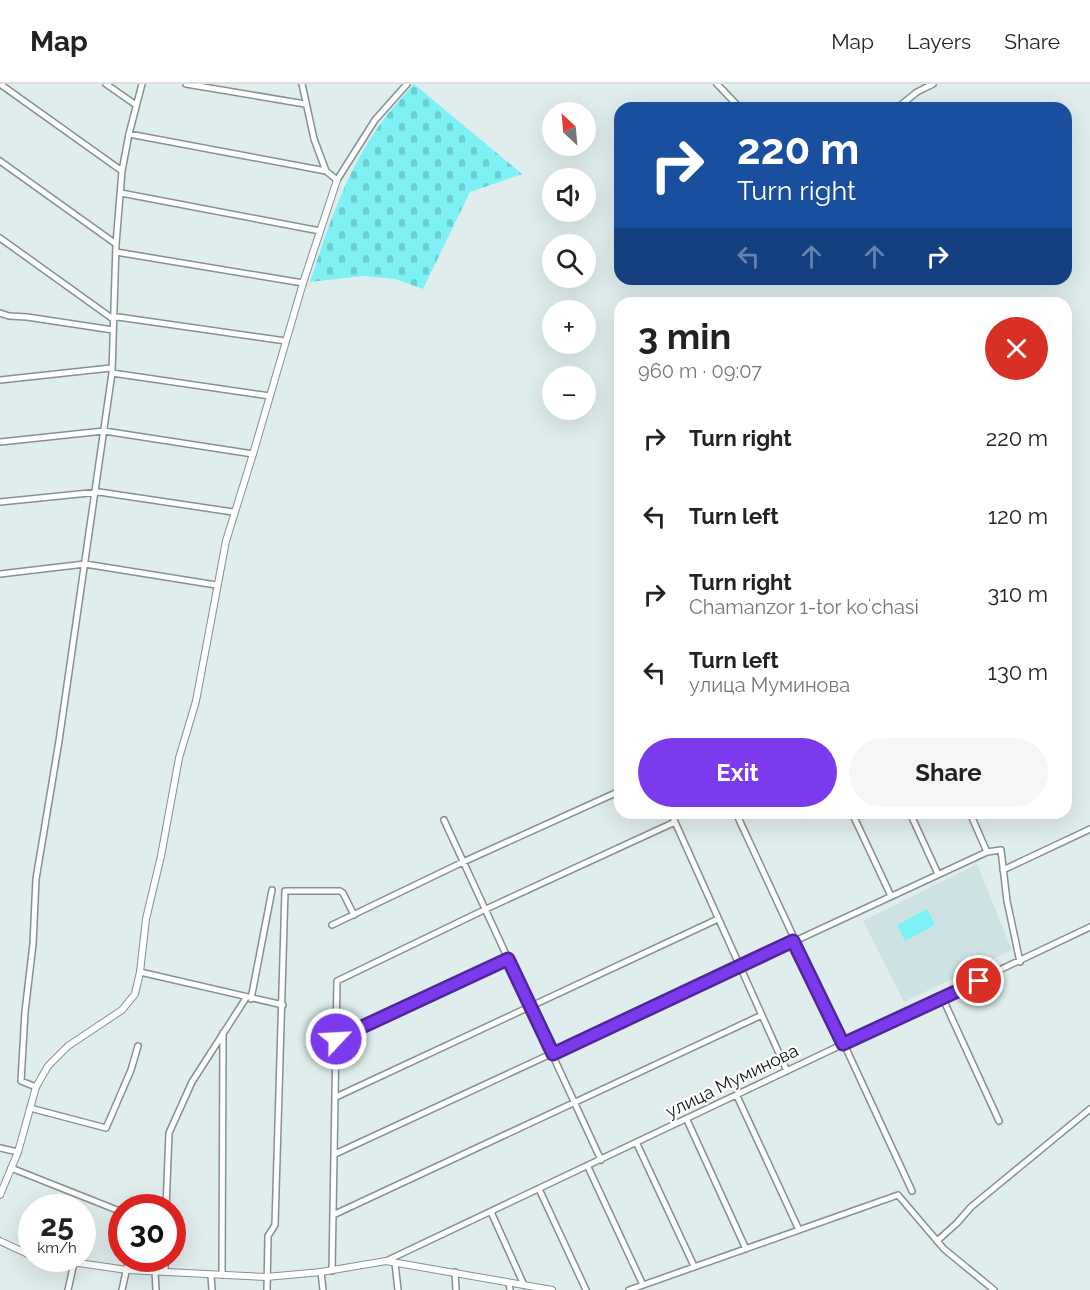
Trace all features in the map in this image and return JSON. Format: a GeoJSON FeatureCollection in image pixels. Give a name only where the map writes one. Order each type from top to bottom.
{"type":"FeatureCollection","features":[{"type":"Feature","properties":{"kind":"street"},"geometry":{"type":"LineString","coordinates":[[0,84],[122,171]]}},
{"type":"Feature","properties":{"kind":"street"},"geometry":{"type":"LineString","coordinates":[[106,84],[136,105]]}},
{"type":"Feature","properties":{"kind":"street"},"geometry":{"type":"LineString","coordinates":[[36,1087],[21,1080],[25,1011],[33,944],[36,879],[59,741],[70,652],[104,431],[111,371],[116,244],[122,171],[142,84]]}},
{"type":"Feature","properties":{"kind":"street"},"geometry":{"type":"LineString","coordinates":[[186,84],[305,104]]}},
{"type":"Feature","properties":{"kind":"street"},"geometry":{"type":"LineString","coordinates":[[302,84],[314,140],[326,171]]}},
{"type":"Feature","properties":{"kind":"street"},"geometry":{"type":"LineString","coordinates":[[0,1195],[18,1152],[36,1087],[54,1058],[128,1004],[135,994],[146,919],[161,856],[179,758],[200,683],[216,585],[233,512],[254,454],[303,283],[337,180],[375,120],[406,84]]}},
{"type":"Feature","properties":{"kind":"street"},"geometry":{"type":"LineString","coordinates":[[717,84],[734,102]]}},
{"type":"Feature","properties":{"kind":"street"},"geometry":{"type":"LineString","coordinates":[[904,102],[933,84]]}},
{"type":"Feature","properties":{"kind":"street"},"geometry":{"type":"LineString","coordinates":[[129,134],[326,171],[337,180]]}},
{"type":"Feature","properties":{"kind":"street"},"geometry":{"type":"LineString","coordinates":[[0,160],[116,244]]}},
{"type":"Feature","properties":{"kind":"street"},"geometry":{"type":"LineString","coordinates":[[121,193],[320,231]]}},
{"type":"Feature","properties":{"kind":"street"},"geometry":{"type":"LineString","coordinates":[[0,238],[113,319]]}},
{"type":"Feature","properties":{"kind":"street"},"geometry":{"type":"LineString","coordinates":[[116,252],[303,283]]}},
{"type":"Feature","properties":{"kind":"street"},"geometry":{"type":"LineString","coordinates":[[0,313],[113,330]]}},
{"type":"Feature","properties":{"kind":"street"},"geometry":{"type":"LineString","coordinates":[[113,319],[118,317],[286,341]]}},
{"type":"Feature","properties":{"kind":"street"},"geometry":{"type":"LineString","coordinates":[[0,380],[111,371],[270,396]]}},
{"type":"Feature","properties":{"kind":"street"},"geometry":{"type":"LineString","coordinates":[[0,442],[104,431],[254,454]]}},
{"type":"Feature","properties":{"kind":"street"},"geometry":{"type":"LineString","coordinates":[[0,502],[99,492],[233,512]]}},
{"type":"Feature","properties":{"kind":"street"},"geometry":{"type":"LineString","coordinates":[[0,574],[85,564],[216,585]]}},
{"type":"Feature","properties":{"kind":"street"},"geometry":{"type":"LineString","coordinates":[[332,925],[614,794]]}},
{"type":"Feature","properties":{"kind":"street"},"geometry":{"type":"LineString","coordinates":[[674,819],[788,1071]]}},
{"type":"Feature","properties":{"kind":"street"},"geometry":{"type":"LineString","coordinates":[[739,819],[912,1191]]}},
{"type":"Feature","properties":{"kind":"street"},"geometry":{"type":"LineString","coordinates":[[855,819],[891,896]]}},
{"type":"Feature","properties":{"kind":"street"},"geometry":{"type":"LineString","coordinates":[[913,819],[938,874]]}},
{"type":"Feature","properties":{"kind":"street"},"geometry":{"type":"LineString","coordinates":[[973,819],[987,852]]}},
{"type":"Feature","properties":{"kind":"street"},"geometry":{"type":"LineString","coordinates":[[444,820],[601,1160]]}},
{"type":"Feature","properties":{"kind":"street"},"geometry":{"type":"LineString","coordinates":[[332,1271],[337,981],[675,822]]}},
{"type":"Feature","properties":{"kind":"street"},"geometry":{"type":"LineString","coordinates":[[1004,870],[1090,829]]}},
{"type":"Feature","properties":{"kind":"street"},"geometry":{"type":"LineString","coordinates":[[335,1154],[987,852],[1001,850],[1007,901],[1020,962]]}},
{"type":"Feature","properties":{"kind":"street"},"geometry":{"type":"LineString","coordinates":[[167,1194],[169,1133],[192,1082],[248,998],[273,890]]}},
{"type":"Feature","properties":{"kind":"street"},"geometry":{"type":"LineString","coordinates":[[267,1290],[268,1236],[275,1225],[285,891],[340,891],[354,915]]}},
{"type":"Feature","properties":{"kind":"street"},"geometry":{"type":"LineString","coordinates":[[336,1097],[718,919]]}},
{"type":"Feature","properties":{"kind":"street","name":"улица Муминова"},"geometry":{"type":"LineString","coordinates":[[386,1261],[637,1144],[1090,927]]}},
{"type":"Feature","properties":{"kind":"street"},"geometry":{"type":"LineString","coordinates":[[336,1039],[508,959]]}},
{"type":"Feature","properties":{"kind":"street"},"geometry":{"type":"LineString","coordinates":[[140,972],[283,1005]]}},
{"type":"Feature","properties":{"kind":"street"},"geometry":{"type":"LineString","coordinates":[[942,999],[999,1121]]}},
{"type":"Feature","properties":{"kind":"street"},"geometry":{"type":"LineString","coordinates":[[333,1215],[762,1015]]}},
{"type":"Feature","properties":{"kind":"street"},"geometry":{"type":"LineString","coordinates":[[222,1275],[224,1032]]}},
{"type":"Feature","properties":{"kind":"street"},"geometry":{"type":"LineString","coordinates":[[30,1108],[106,1128],[131,1070],[138,1046]]}},
{"type":"Feature","properties":{"kind":"street"},"geometry":{"type":"LineString","coordinates":[[737,1096],[799,1230]]}},
{"type":"Feature","properties":{"kind":"street"},"geometry":{"type":"LineString","coordinates":[[937,1241],[971,1207],[1090,1109]]}},
{"type":"Feature","properties":{"kind":"street"},"geometry":{"type":"LineString","coordinates":[[687,1120],[746,1249]]}},
{"type":"Feature","properties":{"kind":"street"},"geometry":{"type":"LineString","coordinates":[[637,1144],[694,1266]]}},
{"type":"Feature","properties":{"kind":"street"},"geometry":{"type":"LineString","coordinates":[[0,1148],[18,1152]]}},
{"type":"Feature","properties":{"kind":"street"},"geometry":{"type":"LineString","coordinates":[[588,1167],[643,1285]]}},
{"type":"Feature","properties":{"kind":"street"},"geometry":{"type":"LineString","coordinates":[[11,1168],[108,1206]]}},
{"type":"Feature","properties":{"kind":"street"},"geometry":{"type":"LineString","coordinates":[[538,1190],[586,1290]]}},
{"type":"Feature","properties":{"kind":"street"},"geometry":{"type":"LineString","coordinates":[[629,1290],[898,1195],[944,1249],[994,1290]]}},
{"type":"Feature","properties":{"kind":"street"},"geometry":{"type":"LineString","coordinates":[[491,1212],[524,1285]]}},
{"type":"Feature","properties":{"kind":"street"},"geometry":{"type":"LineString","coordinates":[[0,1241],[18,1249]]}},
{"type":"Feature","properties":{"kind":"street"},"geometry":{"type":"LineString","coordinates":[[176,1272],[266,1277],[332,1271],[386,1261],[456,1272],[509,1286],[524,1285],[552,1290]]}},
{"type":"Feature","properties":{"kind":"street"},"geometry":{"type":"LineString","coordinates":[[395,1263],[398,1290]]}},
{"type":"Feature","properties":{"kind":"street"},"geometry":{"type":"LineString","coordinates":[[68,1290],[72,1272]]}},
{"type":"Feature","properties":{"kind":"street"},"geometry":{"type":"LineString","coordinates":[[122,1290],[126,1272]]}},
{"type":"Feature","properties":{"kind":"street"},"geometry":{"type":"LineString","coordinates":[[155,1272],[156,1290]]}},
{"type":"Feature","properties":{"kind":"street"},"geometry":{"type":"LineString","coordinates":[[321,1272],[323,1290]]}},
{"type":"Feature","properties":{"kind":"street"},"geometry":{"type":"LineString","coordinates":[[456,1272],[456,1290]]}},
{"type":"Feature","properties":{"kind":"street"},"geometry":{"type":"LineString","coordinates":[[211,1275],[212,1290]]}},
{"type":"Feature","properties":{"kind":"shaded area"},"geometry":{"type":"Polygon","coordinates":[[[977,864],[1012,950],[904,1002],[863,921],[977,864]]]}},
{"type":"Feature","properties":{"kind":"green space"},"geometry":{"type":"Polygon","coordinates":[[[414,84],[522,174],[470,192],[423,289],[395,279],[363,276],[310,282],[331,220],[358,160],[381,123],[414,84]]]}},
{"type":"Feature","properties":{"kind":"green space"},"geometry":{"type":"Polygon","coordinates":[[[927,909],[935,925],[905,941],[897,925],[927,909]]]}},
{"type":"Feature","properties":{"kind":"route"},"geometry":{"type":"LineString","coordinates":[[336,1039],[508,959],[553,1054],[793,941],[843,1044],[979,981]]}}]}
